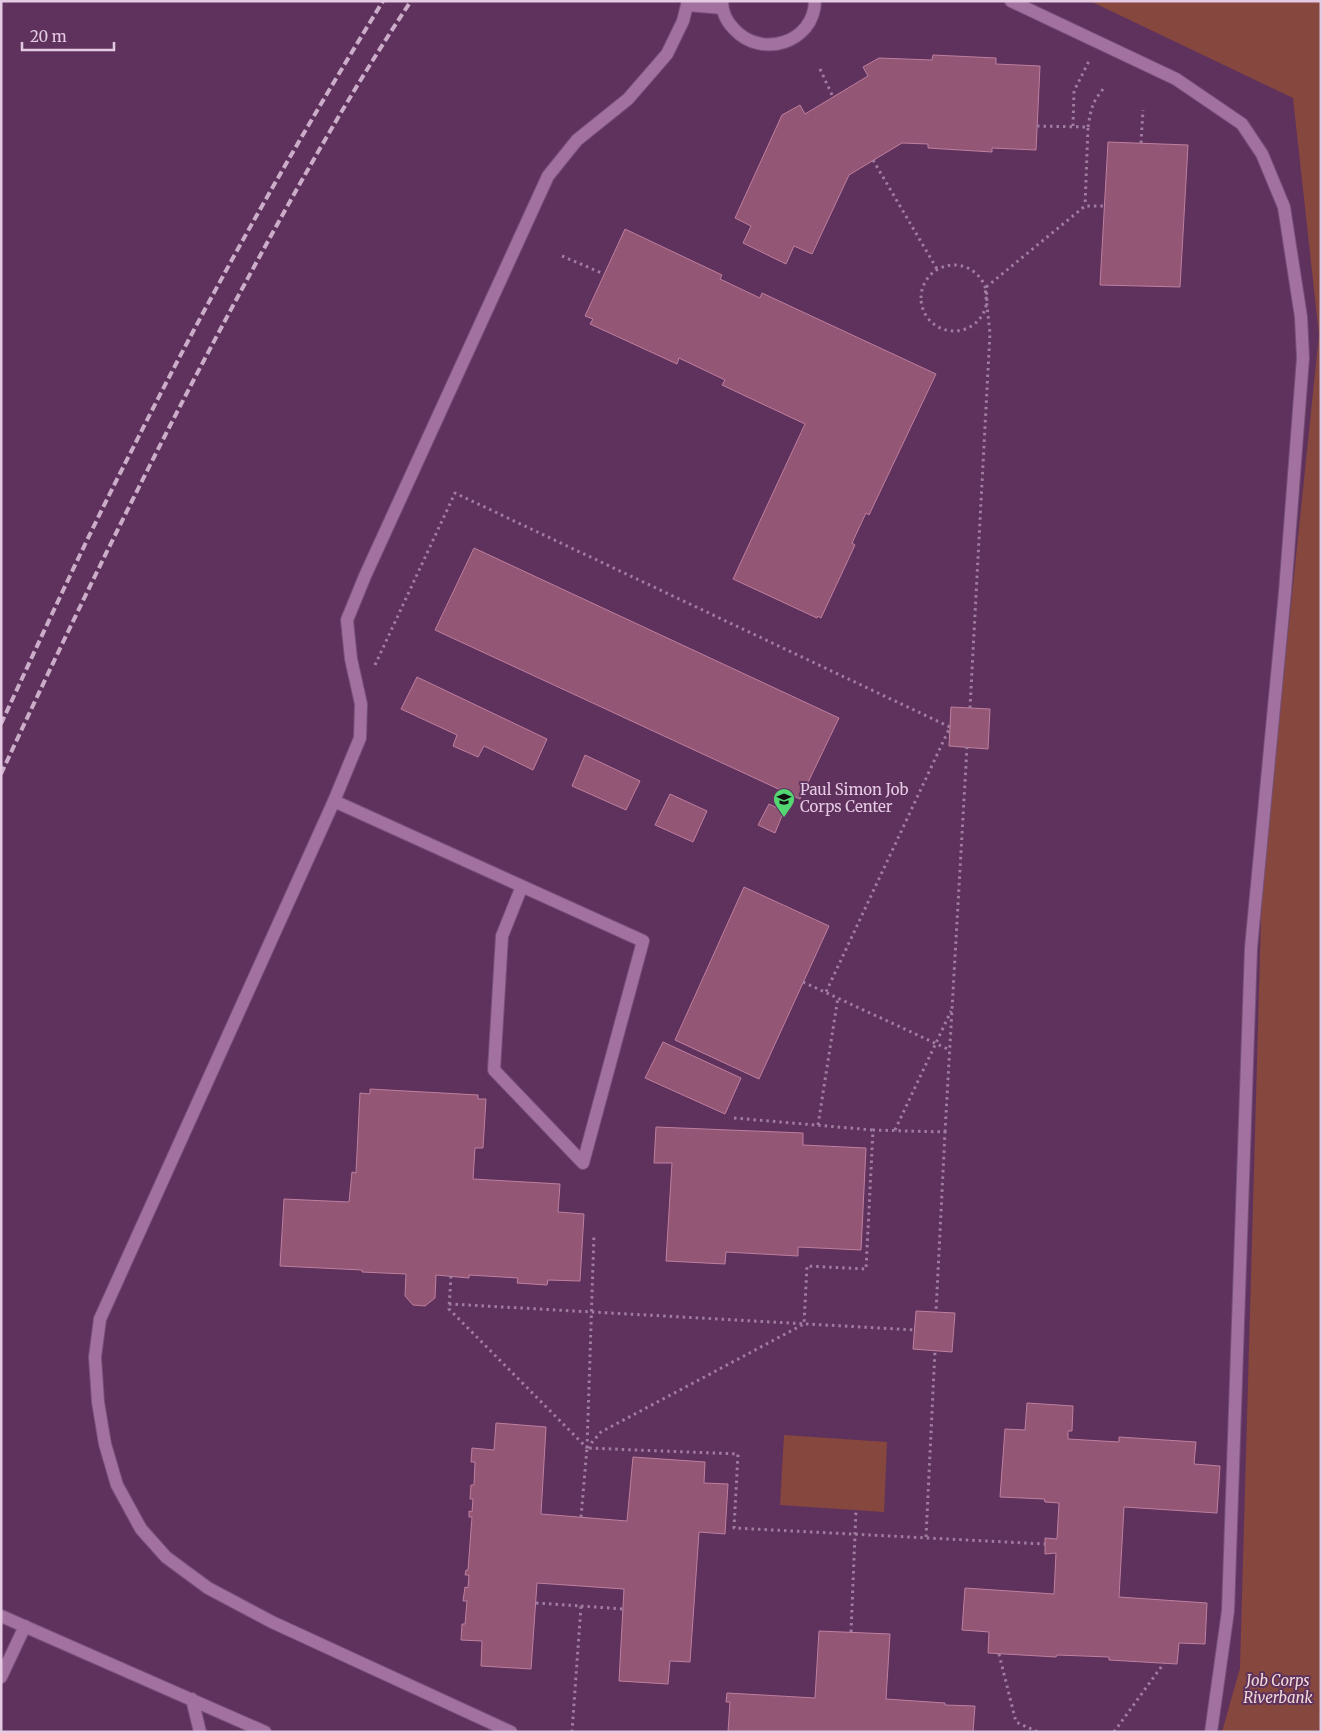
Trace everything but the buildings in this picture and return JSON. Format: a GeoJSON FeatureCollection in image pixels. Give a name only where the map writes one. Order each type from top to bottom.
{"type":"FeatureCollection","features":[{"type":"Feature","properties":{"kind":"lane"},"geometry":{"type":"LineString","coordinates":[[511,1732],[272,1622],[208,1588],[166,1556],[141,1528],[117,1485],[105,1444],[98,1402],[95,1357],[100,1319],[334,801],[360,738],[360,698],[351,658],[348,620],[369,567],[548,176],[577,140],[628,99],[668,54],[683,21],[688,3],[722,5],[729,24],[740,36],[754,43],[769,46],[785,43],[799,34],[809,22],[815,7],[815,1]]}},
{"type":"Feature","properties":{"kind":"lane"},"geometry":{"type":"LineString","coordinates":[[1011,1],[1176,79],[1242,124],[1262,154],[1284,207],[1301,317],[1303,368],[1285,592],[1251,948],[1228,1611],[1211,1732]]}},
{"type":"Feature","properties":{"kind":"lane"},"geometry":{"type":"LineString","coordinates":[[334,801],[522,886],[642,941],[583,1163],[494,1070],[502,936],[522,886]]}},
{"type":"Feature","properties":{"kind":"lane"},"geometry":{"type":"LineString","coordinates":[[1,1616],[264,1732]]}},
{"type":"Feature","properties":{"kind":"lane"},"geometry":{"type":"LineString","coordinates":[[1,1677],[25,1626]]}},
{"type":"Feature","properties":{"kind":"lane"},"geometry":{"type":"LineString","coordinates":[[192,1699],[200,1732]]}},
{"type":"Feature","properties":{"kind":"path"},"geometry":{"type":"LineString","coordinates":[[1073,126],[1074,91],[1098,42]]}},
{"type":"Feature","properties":{"kind":"path"},"geometry":{"type":"LineString","coordinates":[[820,69],[833,97]]}},
{"type":"Feature","properties":{"kind":"path"},"geometry":{"type":"LineString","coordinates":[[1084,206],[1090,109],[1094,100],[1104,88]]}},
{"type":"Feature","properties":{"kind":"path"},"geometry":{"type":"LineString","coordinates":[[1141,143],[1143,110]]}},
{"type":"Feature","properties":{"kind":"path"},"geometry":{"type":"LineString","coordinates":[[1037,126],[1088,127]]}},
{"type":"Feature","properties":{"kind":"path"},"geometry":{"type":"LineString","coordinates":[[873,160],[937,269]]}},
{"type":"Feature","properties":{"kind":"path"},"geometry":{"type":"LineString","coordinates":[[985,288],[1084,206],[1104,206]]}},
{"type":"Feature","properties":{"kind":"path"},"geometry":{"type":"LineString","coordinates":[[562,256],[604,274]]}},
{"type":"Feature","properties":{"kind":"path"},"geometry":{"type":"LineString","coordinates":[[970,708],[990,333],[985,288],[974,272],[956,265],[946,266],[937,269],[928,277],[923,286],[921,298],[923,309],[928,318],[936,326],[947,330],[958,330],[978,320],[984,310],[986,299]]}},
{"type":"Feature","properties":{"kind":"path"},"geometry":{"type":"LineString","coordinates":[[360,698],[455,493],[950,727],[826,992]]}},
{"type":"Feature","properties":{"kind":"path"},"geometry":{"type":"LineString","coordinates":[[936,1312],[967,747]]}},
{"type":"Feature","properties":{"kind":"path"},"geometry":{"type":"LineString","coordinates":[[803,982],[950,1050]]}},
{"type":"Feature","properties":{"kind":"path"},"geometry":{"type":"LineString","coordinates":[[818,1125],[838,998]]}},
{"type":"Feature","properties":{"kind":"path"},"geometry":{"type":"LineString","coordinates":[[895,1130],[952,1010]]}},
{"type":"Feature","properties":{"kind":"path"},"geometry":{"type":"LineString","coordinates":[[734,1118],[873,1130],[945,1132]]}},
{"type":"Feature","properties":{"kind":"path"},"geometry":{"type":"LineString","coordinates":[[804,1324],[807,1266],[866,1269],[873,1130]]}},
{"type":"Feature","properties":{"kind":"path"},"geometry":{"type":"LineString","coordinates":[[581,1517],[587,1448],[594,1234]]}},
{"type":"Feature","properties":{"kind":"path"},"geometry":{"type":"LineString","coordinates":[[451,1276],[449,1309],[587,1448],[738,1454],[734,1528],[1045,1544]]}},
{"type":"Feature","properties":{"kind":"path"},"geometry":{"type":"LineString","coordinates":[[449,1304],[915,1330]]}},
{"type":"Feature","properties":{"kind":"path"},"geometry":{"type":"LineString","coordinates":[[587,1448],[601,1432],[804,1324]]}},
{"type":"Feature","properties":{"kind":"path"},"geometry":{"type":"LineString","coordinates":[[926,1537],[935,1350]]}},
{"type":"Feature","properties":{"kind":"path"},"geometry":{"type":"LineString","coordinates":[[851,1632],[856,1510]]}},
{"type":"Feature","properties":{"kind":"path"},"geometry":{"type":"LineString","coordinates":[[536,1603],[623,1610]]}},
{"type":"Feature","properties":{"kind":"path"},"geometry":{"type":"LineString","coordinates":[[572,1732],[581,1606]]}},
{"type":"Feature","properties":{"kind":"path"},"geometry":{"type":"LineString","coordinates":[[999,1654],[1016,1722],[1038,1732]]}},
{"type":"Feature","properties":{"kind":"path"},"geometry":{"type":"LineString","coordinates":[[1114,1732],[1164,1663]]}},
{"type":"Feature","properties":{"kind":"green space","name":"Job Corps Riverbank"},"geometry":{"type":"Polygon","coordinates":[[[1090,1],[1321,1],[1321,1732],[1222,1732],[1240,1668],[1262,884],[1319,335],[1293,98],[1090,1]]]}},
{"type":"Feature","properties":{"kind":"green space"},"geometry":{"type":"Polygon","coordinates":[[[784,1435],[887,1442],[884,1512],[780,1505],[784,1435]]]}},
{"type":"Feature","properties":{"kind":"railway"},"geometry":{"type":"LineString","coordinates":[[1,724],[99,515],[192,333],[285,165],[383,1]]}},
{"type":"Feature","properties":{"kind":"railway"},"geometry":{"type":"LineString","coordinates":[[1,774],[118,530],[210,349],[323,143],[411,1]]}},
{"type":"Feature","properties":{"kind":"place","name":"Paul Simon Job Corps Center"},"geometry":{"type":"Point","coordinates":[784,818]}}]}
